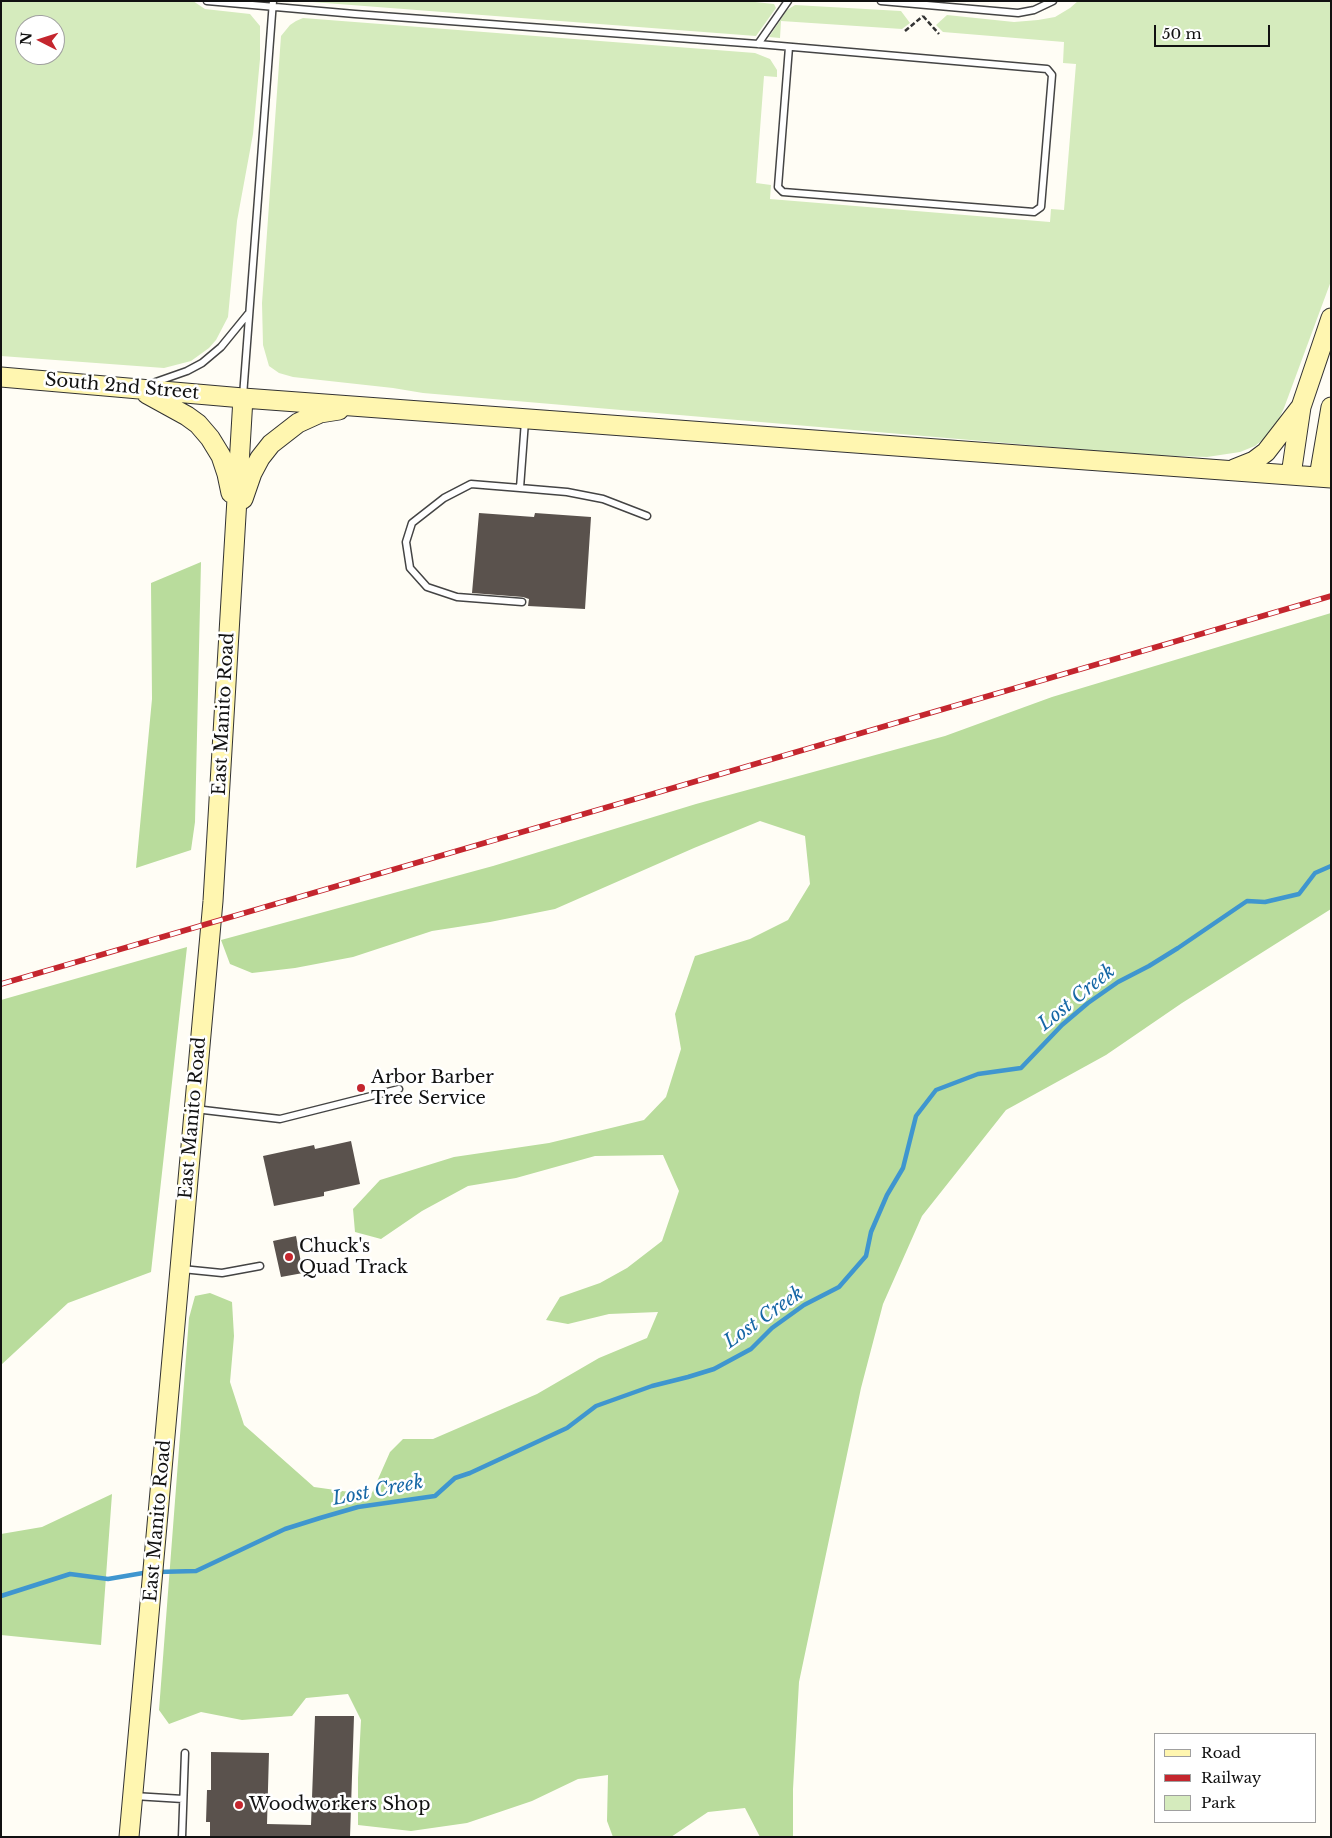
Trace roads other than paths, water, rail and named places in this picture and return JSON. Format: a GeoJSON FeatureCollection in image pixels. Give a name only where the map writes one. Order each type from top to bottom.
{"type":"FeatureCollection","features":[{"type":"Feature","properties":{"kind":"main road"},"geometry":{"type":"LineString","coordinates":[[1291,475],[1301,407],[1331,318]]}},
{"type":"Feature","properties":{"kind":"main road","name":"South 2nd Street"},"geometry":{"type":"LineString","coordinates":[[1,377],[243,398],[367,406]]}},
{"type":"Feature","properties":{"kind":"main road"},"geometry":{"type":"LineString","coordinates":[[137,389],[174,407],[198,424],[210,438],[227,474],[235,519]]}},
{"type":"Feature","properties":{"kind":"main road","name":"East Manito Road"},"geometry":{"type":"LineString","coordinates":[[129,1837],[213,901],[243,398]]}},
{"type":"Feature","properties":{"kind":"main road"},"geometry":{"type":"LineString","coordinates":[[235,519],[252,473],[260,458],[282,434],[298,423],[320,414],[367,406],[1325,478],[1331,407]]}},
{"type":"Feature","properties":{"kind":"main road"},"geometry":{"type":"LineString","coordinates":[[1232,470],[1254,461],[1266,452],[1301,407]]}},
{"type":"Feature","properties":{"kind":"lane"},"geometry":{"type":"LineString","coordinates":[[207,1],[273,4],[758,44],[1047,69],[1052,75],[1041,207],[1034,212],[1025,212],[783,192],[778,187],[789,47]]}},
{"type":"Feature","properties":{"kind":"lane"},"geometry":{"type":"LineString","coordinates":[[758,44],[788,1]]}},
{"type":"Feature","properties":{"kind":"lane"},"geometry":{"type":"LineString","coordinates":[[881,1],[1018,13],[1034,10],[1053,1]]}},
{"type":"Feature","properties":{"kind":"lane"},"geometry":{"type":"LineString","coordinates":[[243,398],[273,4]]}},
{"type":"Feature","properties":{"kind":"lane"},"geometry":{"type":"LineString","coordinates":[[137,389],[187,371],[202,363],[221,347],[248,314]]}},
{"type":"Feature","properties":{"kind":"lane"},"geometry":{"type":"LineString","coordinates":[[520,488],[525,418]]}},
{"type":"Feature","properties":{"kind":"lane"},"geometry":{"type":"LineString","coordinates":[[522,602],[457,597],[428,587],[410,568],[406,542],[412,523],[444,498],[471,484],[567,492],[603,499],[647,516]]}},
{"type":"Feature","properties":{"kind":"lane"},"geometry":{"type":"LineString","coordinates":[[194,1109],[280,1119],[399,1089]]}},
{"type":"Feature","properties":{"kind":"lane"},"geometry":{"type":"LineString","coordinates":[[180,1269],[222,1273],[260,1266]]}},
{"type":"Feature","properties":{"kind":"lane"},"geometry":{"type":"LineString","coordinates":[[182,1837],[185,1753]]}},
{"type":"Feature","properties":{"kind":"lane"},"geometry":{"type":"LineString","coordinates":[[133,1796],[183,1799]]}},
{"type":"Feature","properties":{"kind":"waterway","name":"Lost Creek"},"geometry":{"type":"LineString","coordinates":[[157,1572],[196,1571],[285,1529],[358,1507],[435,1496],[455,1478],[470,1473],[567,1428],[596,1406],[652,1386],[714,1369],[751,1349],[772,1328],[804,1305],[839,1287],[866,1256],[871,1232],[887,1195],[903,1168],[916,1116],[936,1090],[978,1074],[1021,1068],[1062,1025],[1088,1003],[1118,982],[1178,948],[1247,901],[1265,902],[1299,894],[1315,873],[1331,866]]}},
{"type":"Feature","properties":{"kind":"waterway","name":"Lost Creek"},"geometry":{"type":"LineString","coordinates":[[1,1596],[70,1574],[108,1579],[149,1572]]}},
{"type":"Feature","properties":{"kind":"railway"},"geometry":{"type":"LineString","coordinates":[[1,984],[1331,596]]}},
{"type":"Feature","properties":{"kind":"place","name":"Arbor Barber Tree Service"},"geometry":{"type":"Point","coordinates":[361,1088]}},
{"type":"Feature","properties":{"kind":"place","name":"Chuck's Quad Track"},"geometry":{"type":"Point","coordinates":[289,1257]}},
{"type":"Feature","properties":{"kind":"place","name":"Woodworkers Shop"},"geometry":{"type":"Point","coordinates":[239,1805]}}]}
